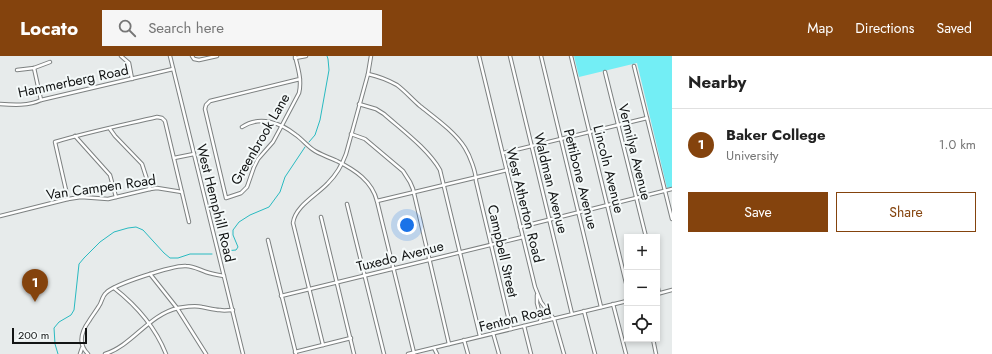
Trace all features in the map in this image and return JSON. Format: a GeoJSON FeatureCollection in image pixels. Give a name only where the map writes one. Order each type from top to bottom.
{"type":"FeatureCollection","features":[{"type":"Feature","properties":{"kind":"street"},"geometry":{"type":"LineString","coordinates":[[121,56],[129,63],[132,79]]}},
{"type":"Feature","properties":{"kind":"street","name":"West Hemphill Road"},"geometry":{"type":"LineString","coordinates":[[170,56],[243,354]]}},
{"type":"Feature","properties":{"kind":"street"},"geometry":{"type":"LineString","coordinates":[[192,56],[194,59],[199,60],[217,56]]}},
{"type":"Feature","properties":{"kind":"street"},"geometry":{"type":"LineString","coordinates":[[295,57],[306,56]]}},
{"type":"Feature","properties":{"kind":"street"},"geometry":{"type":"LineString","coordinates":[[323,345],[294,218],[300,207],[329,182],[342,164],[368,74],[371,56]]}},
{"type":"Feature","properties":{"kind":"street","name":"West Atherton Road"},"geometry":{"type":"LineString","coordinates":[[479,56],[538,295],[543,305],[554,318],[564,354]]}},
{"type":"Feature","properties":{"kind":"street","name":"Waldman Avenue"},"geometry":{"type":"LineString","coordinates":[[510,56],[572,314]]}},
{"type":"Feature","properties":{"kind":"street","name":"Pettibone Avenue"},"geometry":{"type":"LineString","coordinates":[[541,56],[601,307]]}},
{"type":"Feature","properties":{"kind":"street","name":"Lincoln Avenue"},"geometry":{"type":"LineString","coordinates":[[571,56],[624,275]]}},
{"type":"Feature","properties":{"kind":"street","name":"Greenbrook Lane"},"geometry":{"type":"LineString","coordinates":[[295,57],[300,79],[299,93],[273,142],[258,159],[247,187],[241,193],[226,198],[205,109],[206,105],[210,101],[300,79]]}},
{"type":"Feature","properties":{"kind":"street"},"geometry":{"type":"LineString","coordinates":[[17,70],[34,68],[50,62]]}},
{"type":"Feature","properties":{"kind":"street"},"geometry":{"type":"LineString","coordinates":[[634,66],[672,219]]}},
{"type":"Feature","properties":{"kind":"street"},"geometry":{"type":"LineString","coordinates":[[34,68],[41,100]]}},
{"type":"Feature","properties":{"kind":"street","name":"Hammerberg Road"},"geometry":{"type":"LineString","coordinates":[[0,104],[14,105],[37,102],[173,69]]}},
{"type":"Feature","properties":{"kind":"street","name":"Vermilya Avenue"},"geometry":{"type":"LineString","coordinates":[[605,72],[645,234]]}},
{"type":"Feature","properties":{"kind":"street","name":"Campbell Street"},"geometry":{"type":"LineString","coordinates":[[368,74],[382,78],[396,85],[460,141],[466,150],[471,160],[476,177],[512,329]]}},
{"type":"Feature","properties":{"kind":"street"},"geometry":{"type":"LineString","coordinates":[[359,104],[376,109],[384,114],[436,162],[444,185],[480,336]]}},
{"type":"Feature","properties":{"kind":"street"},"geometry":{"type":"LineString","coordinates":[[68,199],[55,142],[157,117],[162,118],[165,121],[189,222]]}},
{"type":"Feature","properties":{"kind":"street"},"geometry":{"type":"LineString","coordinates":[[503,153],[647,118]]}},
{"type":"Feature","properties":{"kind":"street"},"geometry":{"type":"LineString","coordinates":[[242,127],[251,122],[262,121],[281,127],[297,135],[307,146],[316,152],[342,164],[360,175],[368,183],[373,190],[377,201],[414,352]]}},
{"type":"Feature","properties":{"kind":"street"},"geometry":{"type":"LineString","coordinates":[[110,129],[142,164],[150,189]]}},
{"type":"Feature","properties":{"kind":"street"},"geometry":{"type":"LineString","coordinates":[[351,134],[364,139],[403,171],[410,182],[450,344]]}},
{"type":"Feature","properties":{"kind":"street"},"geometry":{"type":"LineString","coordinates":[[75,136],[110,175],[116,197]]}},
{"type":"Feature","properties":{"kind":"street"},"geometry":{"type":"LineString","coordinates":[[174,158],[194,154]]}},
{"type":"Feature","properties":{"kind":"street"},"geometry":{"type":"LineString","coordinates":[[377,201],[507,170]]}},
{"type":"Feature","properties":{"kind":"street","name":"Van Campen Road"},"geometry":{"type":"LineString","coordinates":[[0,216],[81,197],[103,199],[157,188],[182,192]]}},
{"type":"Feature","properties":{"kind":"street"},"geometry":{"type":"LineString","coordinates":[[520,227],[672,189]]}},
{"type":"Feature","properties":{"kind":"street"},"geometry":{"type":"LineString","coordinates":[[347,204],[384,354]]}},
{"type":"Feature","properties":{"kind":"street"},"geometry":{"type":"LineString","coordinates":[[321,218],[354,354]]}},
{"type":"Feature","properties":{"kind":"street","name":"Tuxedo Avenue"},"geometry":{"type":"LineString","coordinates":[[281,296],[523,237]]}},
{"type":"Feature","properties":{"kind":"street"},"geometry":{"type":"LineString","coordinates":[[268,240],[296,353],[351,338]]}},
{"type":"Feature","properties":{"kind":"street"},"geometry":{"type":"LineString","coordinates":[[80,354],[82,348],[81,340],[84,330],[99,307],[104,294],[109,290],[142,276],[186,266],[224,276]]}},
{"type":"Feature","properties":{"kind":"street"},"geometry":{"type":"LineString","coordinates":[[150,274],[177,308],[206,354]]}},
{"type":"Feature","properties":{"kind":"street"},"geometry":{"type":"LineString","coordinates":[[113,288],[135,305],[149,322],[166,354]]}},
{"type":"Feature","properties":{"kind":"street"},"geometry":{"type":"LineString","coordinates":[[660,293],[671,291]]}},
{"type":"Feature","properties":{"kind":"street"},"geometry":{"type":"LineString","coordinates":[[538,295],[537,303],[541,318],[540,322]]}},
{"type":"Feature","properties":{"kind":"street","name":"Fenton Road"},"geometry":{"type":"LineString","coordinates":[[408,354],[624,302]]}},
{"type":"Feature","properties":{"kind":"street"},"geometry":{"type":"LineString","coordinates":[[613,304],[626,354]]}},
{"type":"Feature","properties":{"kind":"street"},"geometry":{"type":"LineString","coordinates":[[105,354],[121,347],[149,322],[177,308],[201,306],[219,310],[232,310]]}},
{"type":"Feature","properties":{"kind":"street"},"geometry":{"type":"LineString","coordinates":[[584,311],[595,354]]}},
{"type":"Feature","properties":{"kind":"street"},"geometry":{"type":"LineString","coordinates":[[524,326],[531,354]]}},
{"type":"Feature","properties":{"kind":"street"},"geometry":{"type":"LineString","coordinates":[[493,333],[499,354]]}},
{"type":"Feature","properties":{"kind":"street"},"geometry":{"type":"LineString","coordinates":[[464,340],[468,354]]}},
{"type":"Feature","properties":{"kind":"street"},"geometry":{"type":"LineString","coordinates":[[654,342],[656,354]]}},
{"type":"Feature","properties":{"kind":"street"},"geometry":{"type":"LineString","coordinates":[[82,348],[88,354]]}},
{"type":"Feature","properties":{"kind":"street"},"geometry":{"type":"LineString","coordinates":[[434,348],[437,354]]}},
{"type":"Feature","properties":{"kind":"shaded area"},"geometry":{"type":"Polygon","coordinates":[[[574,56],[672,56],[672,187],[667,188],[637,63],[579,77],[574,56]]]}},
{"type":"Feature","properties":{"kind":"waterway"},"geometry":{"type":"LineString","coordinates":[[309,142],[315,135],[320,120],[329,70],[327,56]]}},
{"type":"Feature","properties":{"kind":"waterway"},"geometry":{"type":"LineString","coordinates":[[224,251],[236,250],[238,247],[233,235],[233,230],[239,222],[250,215],[269,207],[280,192],[285,177],[305,147]]}},
{"type":"Feature","properties":{"kind":"waterway"},"geometry":{"type":"LineString","coordinates":[[58,354],[55,344],[54,328],[59,322],[71,315],[74,310],[79,264],[100,242],[114,232],[136,227],[143,230],[170,258],[178,258],[190,254],[212,254]]}},
{"type":"Feature","properties":{"kind":"place","name":"Baker College"},"geometry":{"type":"Point","coordinates":[35,302]}}]}
